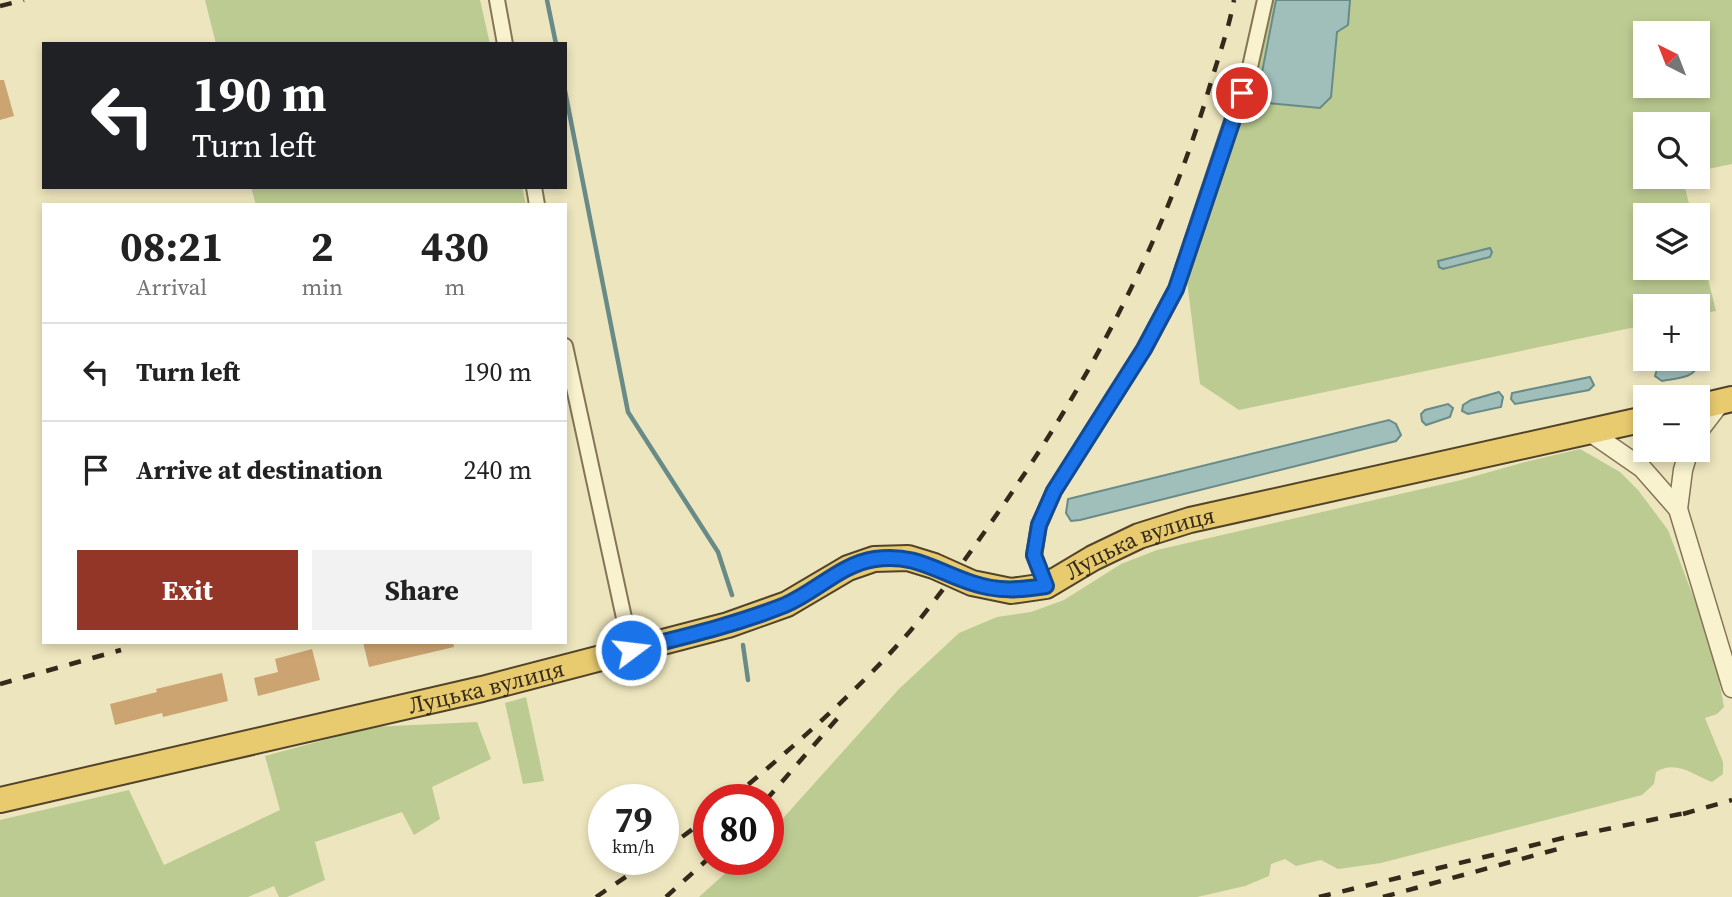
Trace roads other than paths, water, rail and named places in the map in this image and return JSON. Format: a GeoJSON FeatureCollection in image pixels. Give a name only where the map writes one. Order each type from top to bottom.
{"type":"FeatureCollection","features":[{"type":"Feature","properties":{"kind":"highway","name":"Луцька вулиця"},"geometry":{"type":"LineString","coordinates":[[0,800],[482,689],[728,625],[787,604],[848,568],[874,559],[908,558],[972,583],[1011,591],[1046,586],[1093,558],[1139,536],[1190,520],[1633,421]]}},
{"type":"Feature","properties":{"kind":"street"},"geometry":{"type":"LineString","coordinates":[[498,0],[505,42]]}},
{"type":"Feature","properties":{"kind":"street"},"geometry":{"type":"LineString","coordinates":[[1046,586],[1034,555],[1039,525],[1054,491],[1144,349],[1176,289],[1251,67],[1265,0]]}},
{"type":"Feature","properties":{"kind":"street"},"geometry":{"type":"LineString","coordinates":[[567,367],[570,399],[631,650]]}},
{"type":"Feature","properties":{"kind":"street"},"geometry":{"type":"LineString","coordinates":[[1587,430],[1642,468],[1678,509]]}},
{"type":"Feature","properties":{"kind":"street"},"geometry":{"type":"LineString","coordinates":[[1685,462],[1678,509],[1732,688]]}},
{"type":"Feature","properties":{"kind":"water"},"geometry":{"type":"Polygon","coordinates":[[[1276,0],[1350,0],[1348,25],[1337,32],[1331,97],[1320,108],[1267,103],[1258,93],[1276,0]]]}},
{"type":"Feature","properties":{"kind":"water"},"geometry":{"type":"Polygon","coordinates":[[[1490,248],[1490,257],[1443,269],[1439,267],[1438,261],[1490,248]]]}},
{"type":"Feature","properties":{"kind":"water"},"geometry":{"type":"Polygon","coordinates":[[[1656,371],[1694,371],[1689,375],[1662,381],[1655,376],[1656,371]]]}},
{"type":"Feature","properties":{"kind":"water"},"geometry":{"type":"Polygon","coordinates":[[[1590,377],[1594,385],[1589,390],[1515,404],[1511,399],[1512,393],[1590,377]]]}},
{"type":"Feature","properties":{"kind":"water"},"geometry":{"type":"Polygon","coordinates":[[[1499,392],[1503,397],[1501,407],[1468,414],[1462,411],[1463,405],[1471,400],[1499,392]]]}},
{"type":"Feature","properties":{"kind":"water"},"geometry":{"type":"Polygon","coordinates":[[[1448,404],[1453,408],[1450,417],[1426,425],[1422,421],[1421,414],[1425,410],[1448,404]]]}},
{"type":"Feature","properties":{"kind":"water"},"geometry":{"type":"Polygon","coordinates":[[[1389,420],[1396,424],[1401,435],[1396,441],[1080,520],[1071,521],[1066,513],[1068,499],[1389,420]]]}},
{"type":"Feature","properties":{"kind":"waterway"},"geometry":{"type":"LineString","coordinates":[[547,0],[556,42]]}},
{"type":"Feature","properties":{"kind":"waterway"},"geometry":{"type":"LineString","coordinates":[[567,101],[628,412],[718,552],[732,595]]}},
{"type":"Feature","properties":{"kind":"waterway"},"geometry":{"type":"LineString","coordinates":[[743,645],[748,680]]}},
{"type":"Feature","properties":{"kind":"railway"},"geometry":{"type":"LineString","coordinates":[[0,6],[24,0]]}},
{"type":"Feature","properties":{"kind":"railway"},"geometry":{"type":"LineString","coordinates":[[749,784],[847,697],[911,630],[981,537],[1059,420],[1119,312],[1171,199],[1224,41],[1234,0]]}},
{"type":"Feature","properties":{"kind":"railway"},"geometry":{"type":"LineString","coordinates":[[0,684],[121,650]]}},
{"type":"Feature","properties":{"kind":"railway"},"geometry":{"type":"LineString","coordinates":[[780,784],[842,713]]}},
{"type":"Feature","properties":{"kind":"railway"},"geometry":{"type":"LineString","coordinates":[[1683,814],[1732,800]]}},
{"type":"Feature","properties":{"kind":"railway"},"geometry":{"type":"LineString","coordinates":[[1319,897],[1563,838],[1690,812]]}},
{"type":"Feature","properties":{"kind":"railway"},"geometry":{"type":"LineString","coordinates":[[679,839],[693,829]]}},
{"type":"Feature","properties":{"kind":"railway"},"geometry":{"type":"LineString","coordinates":[[1383,897],[1565,847]]}},
{"type":"Feature","properties":{"kind":"railway"},"geometry":{"type":"LineString","coordinates":[[666,897],[693,873]]}},
{"type":"Feature","properties":{"kind":"railway"},"geometry":{"type":"LineString","coordinates":[[596,897],[628,875]]}}]}
